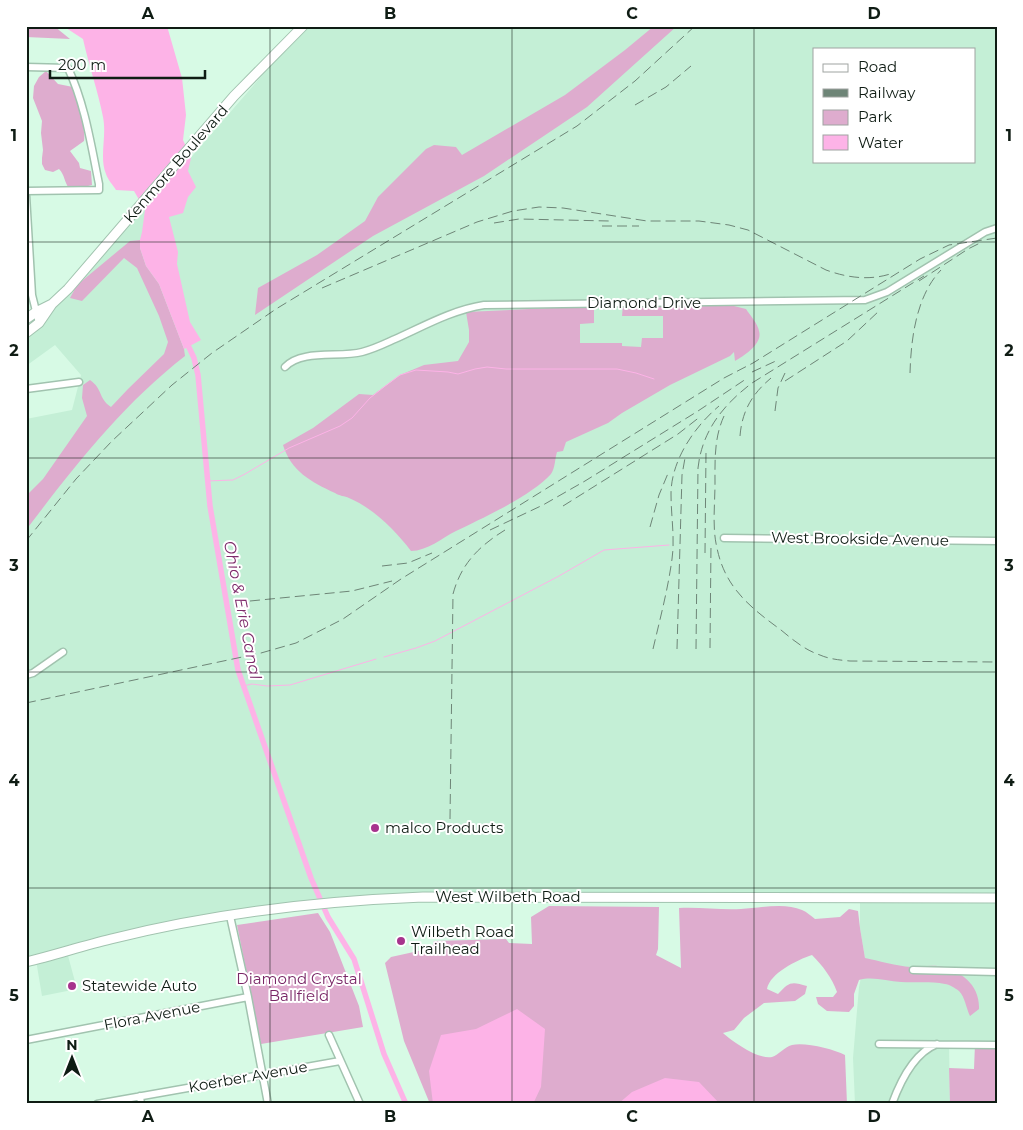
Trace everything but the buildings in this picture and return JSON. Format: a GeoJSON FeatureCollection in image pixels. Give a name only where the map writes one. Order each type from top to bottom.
{"type":"FeatureCollection","features":[{"type":"Feature","properties":{"kind":"main road","name":"Kenmore Boulevard"},"geometry":{"type":"LineString","coordinates":[[26,333],[39,323],[52,304],[68,290],[293,30],[303,26]]}},
{"type":"Feature","properties":{"kind":"main road","name":"Kenmore Boulevard"},"geometry":{"type":"LineString","coordinates":[[26,319],[52,304]]}},
{"type":"Feature","properties":{"kind":"main road","name":"West Wilbeth Road"},"geometry":{"type":"LineString","coordinates":[[26,962],[111,939],[230,916],[339,902],[423,897],[997,898]]}},
{"type":"Feature","properties":{"kind":"main road"},"geometry":{"type":"LineString","coordinates":[[26,955],[43,958]]}},
{"type":"Feature","properties":{"kind":"street"},"geometry":{"type":"LineString","coordinates":[[26,67],[68,68],[82,106],[99,190],[26,191]]}},
{"type":"Feature","properties":{"kind":"street"},"geometry":{"type":"LineString","coordinates":[[26,195],[28,261],[32,294],[39,323]]}},
{"type":"Feature","properties":{"kind":"street","name":"Diamond Drive"},"geometry":{"type":"LineString","coordinates":[[285,368],[292,361],[299,358],[346,355],[372,350],[447,315],[484,305],[865,300],[887,292],[985,232],[997,228]]}},
{"type":"Feature","properties":{"kind":"street"},"geometry":{"type":"LineString","coordinates":[[26,389],[79,382]]}},
{"type":"Feature","properties":{"kind":"street","name":"West Brookside Avenue"},"geometry":{"type":"LineString","coordinates":[[724,538],[997,541]]}},
{"type":"Feature","properties":{"kind":"street"},"geometry":{"type":"LineString","coordinates":[[26,675],[33,673],[63,652]]}},
{"type":"Feature","properties":{"kind":"street"},"geometry":{"type":"LineString","coordinates":[[230,916],[248,997],[268,1104]]}},
{"type":"Feature","properties":{"kind":"street"},"geometry":{"type":"LineString","coordinates":[[913,970],[997,972]]}},
{"type":"Feature","properties":{"kind":"street","name":"Flora Avenue"},"geometry":{"type":"LineString","coordinates":[[26,1040],[248,997]]}},
{"type":"Feature","properties":{"kind":"street"},"geometry":{"type":"LineString","coordinates":[[329,1035],[360,1104]]}},
{"type":"Feature","properties":{"kind":"street"},"geometry":{"type":"LineString","coordinates":[[892,1104],[901,1084],[914,1063],[928,1048],[943,1043]]}},
{"type":"Feature","properties":{"kind":"street"},"geometry":{"type":"LineString","coordinates":[[879,1044],[943,1043],[997,1045]]}},
{"type":"Feature","properties":{"kind":"street","name":"Koerber Avenue"},"geometry":{"type":"LineString","coordinates":[[97,1104],[340,1061]]}},
{"type":"Feature","properties":{"kind":"street"},"geometry":{"type":"LineString","coordinates":[[140,1096],[142,1104]]}},
{"type":"Feature","properties":{"kind":"shaded area"},"geometry":{"type":"Polygon","coordinates":[[[309,26],[997,26],[997,1045],[949,1044],[950,1104],[855,1104],[853,1058],[859,987],[865,958],[860,928],[860,898],[428,897],[230,916],[67,952],[77,989],[42,996],[36,960],[41,958],[26,955],[26,419],[72,410],[81,375],[55,345],[26,366],[26,334],[174,177],[278,57],[309,26]]]}},
{"type":"Feature","properties":{"kind":"green space"},"geometry":{"type":"Polygon","coordinates":[[[26,26],[54,26],[70,39],[26,37],[26,26]]]}},
{"type":"Feature","properties":{"kind":"green space"},"geometry":{"type":"Polygon","coordinates":[[[654,26],[677,26],[587,107],[484,176],[373,236],[255,315],[258,288],[317,255],[365,221],[378,197],[426,149],[434,145],[456,147],[462,155],[565,95],[654,26]]]}},
{"type":"Feature","properties":{"kind":"green space"},"geometry":{"type":"Polygon","coordinates":[[[46,71],[58,84],[73,87],[81,114],[84,141],[70,151],[79,163],[80,168],[91,171],[92,185],[69,188],[59,169],[53,172],[45,170],[42,164],[42,121],[33,98],[34,86],[39,77],[46,71]]]}},
{"type":"Feature","properties":{"kind":"green space"},"geometry":{"type":"Polygon","coordinates":[[[140,240],[140,248],[146,266],[159,284],[185,356],[140,395],[120,416],[62,483],[26,530],[26,496],[43,479],[87,416],[82,398],[83,385],[90,380],[94,383],[104,400],[111,407],[164,354],[168,342],[159,316],[137,268],[124,258],[82,301],[70,298],[77,285],[130,241],[140,240]]]}},
{"type":"Feature","properties":{"kind":"green space"},"geometry":{"type":"Polygon","coordinates":[[[623,305],[730,305],[746,309],[757,325],[759,336],[756,345],[735,361],[734,352],[730,356],[670,385],[608,423],[566,442],[563,451],[557,452],[551,474],[532,490],[429,547],[411,551],[391,528],[367,508],[358,502],[318,485],[303,475],[291,462],[283,445],[313,428],[359,394],[373,395],[400,375],[424,365],[458,361],[469,342],[466,312],[594,306],[594,323],[580,324],[580,343],[622,343],[622,346],[641,347],[642,338],[663,338],[663,316],[622,316],[623,305]]]}},
{"type":"Feature","properties":{"kind":"green space"},"geometry":{"type":"Polygon","coordinates":[[[549,906],[659,907],[658,949],[656,955],[681,968],[679,908],[741,909],[788,906],[804,911],[815,919],[840,917],[849,909],[858,911],[865,958],[894,965],[911,967],[938,966],[954,971],[973,986],[979,1009],[970,1016],[961,993],[947,984],[901,982],[869,978],[859,980],[854,994],[854,1006],[849,1012],[827,1011],[818,1004],[816,997],[833,997],[837,992],[827,972],[812,955],[799,960],[779,973],[769,983],[767,989],[778,994],[788,985],[797,983],[807,986],[805,994],[795,1001],[764,1003],[744,1018],[734,1030],[723,1033],[746,1050],[760,1056],[772,1057],[789,1046],[798,1044],[833,1050],[845,1055],[847,1104],[430,1104],[404,1041],[385,963],[391,957],[432,948],[434,941],[506,939],[509,943],[532,944],[531,917],[549,906]]]}},
{"type":"Feature","properties":{"kind":"green space","name":"Diamond Crystal Ballfield"},"geometry":{"type":"Polygon","coordinates":[[[318,913],[330,932],[359,1006],[363,1027],[261,1044],[237,925],[318,913]]]}},
{"type":"Feature","properties":{"kind":"green space"},"geometry":{"type":"Polygon","coordinates":[[[975,1044],[997,1045],[997,1104],[950,1104],[949,1068],[974,1069],[975,1044]]]}},
{"type":"Feature","properties":{"kind":"water"},"geometry":{"type":"Polygon","coordinates":[[[63,26],[167,26],[182,78],[186,115],[183,140],[191,158],[188,171],[196,187],[188,197],[183,213],[169,217],[178,252],[177,264],[190,322],[201,340],[184,349],[159,284],[146,266],[140,248],[145,210],[134,191],[116,190],[106,174],[103,161],[103,117],[83,39],[63,26]]]}},
{"type":"Feature","properties":{"kind":"water"},"geometry":{"type":"Polygon","coordinates":[[[517,1009],[545,1029],[541,1087],[533,1104],[433,1104],[429,1071],[441,1035],[476,1029],[517,1009]]]}},
{"type":"Feature","properties":{"kind":"water"},"geometry":{"type":"Polygon","coordinates":[[[665,1078],[699,1082],[720,1104],[618,1104],[632,1092],[665,1078]]]}},
{"type":"Feature","properties":{"kind":"waterway","name":"Ohio & Erie Canal"},"geometry":{"type":"LineString","coordinates":[[186,341],[194,358],[198,375],[210,506],[238,670],[311,878],[328,917],[354,959],[384,1054],[406,1104]]}},
{"type":"Feature","properties":{"kind":"waterway"},"geometry":{"type":"LineString","coordinates":[[207,481],[233,480],[289,448],[340,426],[352,418],[370,398],[400,375],[416,370],[458,374],[487,367],[506,369],[617,369],[654,379]]}},
{"type":"Feature","properties":{"kind":"waterway"},"geometry":{"type":"LineString","coordinates":[[384,657],[435,641],[559,576],[604,550],[669,545]]}},
{"type":"Feature","properties":{"kind":"waterway"},"geometry":{"type":"LineString","coordinates":[[243,686],[252,684],[267,686],[290,685],[376,659]]}},
{"type":"Feature","properties":{"kind":"railway"},"geometry":{"type":"LineString","coordinates":[[26,541],[76,479],[112,441],[172,385],[212,353],[276,309],[577,126],[635,81],[695,26]]}},
{"type":"Feature","properties":{"kind":"railway"},"geometry":{"type":"LineString","coordinates":[[635,105],[666,87],[691,66]]}},
{"type":"Feature","properties":{"kind":"railway"},"geometry":{"type":"LineString","coordinates":[[322,288],[477,222],[513,211],[539,207],[563,208],[647,221],[699,221],[729,225],[748,230],[834,273],[868,278],[893,273]]}},
{"type":"Feature","properties":{"kind":"railway"},"geometry":{"type":"LineString","coordinates":[[494,223],[519,219],[609,221]]}},
{"type":"Feature","properties":{"kind":"railway"},"geometry":{"type":"LineString","coordinates":[[602,226],[639,226]]}},
{"type":"Feature","properties":{"kind":"railway"},"geometry":{"type":"LineString","coordinates":[[26,703],[261,653],[296,643],[343,619],[401,579],[724,378],[753,363],[920,259],[949,245],[997,238]]}},
{"type":"Feature","properties":{"kind":"railway"},"geometry":{"type":"LineString","coordinates":[[919,281],[980,243]]}},
{"type":"Feature","properties":{"kind":"railway"},"geometry":{"type":"LineString","coordinates":[[910,373],[916,318],[926,292],[941,270]]}},
{"type":"Feature","properties":{"kind":"railway"},"geometry":{"type":"LineString","coordinates":[[696,649],[698,468],[700,455],[709,431],[723,410],[752,383],[924,276]]}},
{"type":"Feature","properties":{"kind":"railway"},"geometry":{"type":"LineString","coordinates":[[785,381],[847,341],[879,311]]}},
{"type":"Feature","properties":{"kind":"railway"},"geometry":{"type":"LineString","coordinates":[[752,372],[778,360]]}},
{"type":"Feature","properties":{"kind":"railway"},"geometry":{"type":"LineString","coordinates":[[775,411],[778,388],[785,373]]}},
{"type":"Feature","properties":{"kind":"railway"},"geometry":{"type":"LineString","coordinates":[[740,436],[743,419],[749,404],[758,390],[771,378]]}},
{"type":"Feature","properties":{"kind":"railway"},"geometry":{"type":"LineString","coordinates":[[490,530],[543,505],[585,481],[746,379]]}},
{"type":"Feature","properties":{"kind":"railway"},"geometry":{"type":"LineString","coordinates":[[653,649],[666,593],[673,551],[671,494],[675,469],[693,434],[719,406]]}},
{"type":"Feature","properties":{"kind":"railway"},"geometry":{"type":"LineString","coordinates":[[563,506],[678,434],[701,416]]}},
{"type":"Feature","properties":{"kind":"railway"},"geometry":{"type":"LineString","coordinates":[[724,416],[718,433],[716,449],[715,540],[726,575],[741,596],[759,614],[799,644],[815,653],[831,658],[850,661],[997,662]]}},
{"type":"Feature","properties":{"kind":"railway"},"geometry":{"type":"LineString","coordinates":[[705,553],[706,453]]}},
{"type":"Feature","properties":{"kind":"railway"},"geometry":{"type":"LineString","coordinates":[[677,649],[682,475],[685,458]]}},
{"type":"Feature","properties":{"kind":"railway"},"geometry":{"type":"LineString","coordinates":[[650,527],[659,495],[669,471]]}},
{"type":"Feature","properties":{"kind":"railway"},"geometry":{"type":"LineString","coordinates":[[450,819],[453,594],[456,583],[472,557],[479,549],[505,530]]}},
{"type":"Feature","properties":{"kind":"railway"},"geometry":{"type":"LineString","coordinates":[[710,648],[711,544]]}},
{"type":"Feature","properties":{"kind":"railway"},"geometry":{"type":"LineString","coordinates":[[382,566],[408,563],[432,553]]}},
{"type":"Feature","properties":{"kind":"railway"},"geometry":{"type":"LineString","coordinates":[[250,601],[352,591],[392,581]]}},
{"type":"Feature","properties":{"kind":"place","name":"malco Products"},"geometry":{"type":"Point","coordinates":[375,828]}},
{"type":"Feature","properties":{"kind":"place","name":"Wilbeth Road Trailhead"},"geometry":{"type":"Point","coordinates":[401,941]}},
{"type":"Feature","properties":{"kind":"place","name":"Statewide Auto"},"geometry":{"type":"Point","coordinates":[72,986]}}]}
